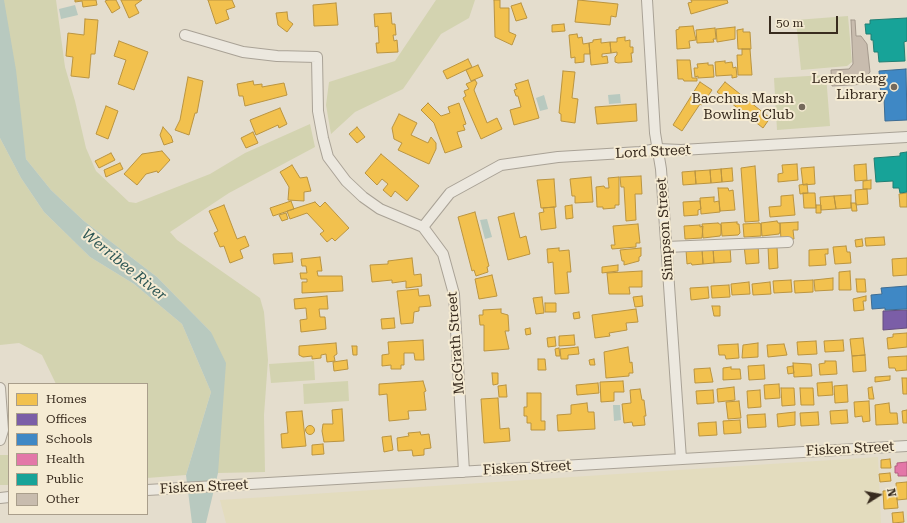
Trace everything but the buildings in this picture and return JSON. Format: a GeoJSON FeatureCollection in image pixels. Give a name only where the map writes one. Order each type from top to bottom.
{"type":"FeatureCollection","features":[{"type":"Feature","properties":{"kind":"street","name":"Simpson Street"},"geometry":{"type":"LineString","coordinates":[[647,0],[657,149],[661,169],[681,459]]}},
{"type":"Feature","properties":{"kind":"street"},"geometry":{"type":"LineString","coordinates":[[185,35],[243,52],[277,56],[317,57],[318,111],[328,157],[346,181],[363,197],[380,209],[423,227]]}},
{"type":"Feature","properties":{"kind":"street","name":"Lord Street"},"geometry":{"type":"LineString","coordinates":[[423,227],[450,193],[500,165],[558,157],[640,152],[657,149],[681,150],[907,137]]}},
{"type":"Feature","properties":{"kind":"street","name":"McGrath Street"},"geometry":{"type":"LineString","coordinates":[[423,227],[443,254],[454,294],[464,472]]}},
{"type":"Feature","properties":{"kind":"street"},"geometry":{"type":"LineString","coordinates":[[666,247],[788,242]]}},
{"type":"Feature","properties":{"kind":"street"},"geometry":{"type":"LineString","coordinates":[[0,388],[3,430],[0,440]]}},
{"type":"Feature","properties":{"kind":"street","name":"Fisken Street"},"geometry":{"type":"LineString","coordinates":[[148,490],[907,446]]}},
{"type":"Feature","properties":{"kind":"shaded area"},"geometry":{"type":"Polygon","coordinates":[[[878,457],[881,523],[226,523],[220,500],[878,457]]]}},
{"type":"Feature","properties":{"kind":"green space"},"geometry":{"type":"Polygon","coordinates":[[[0,0],[56,0],[65,67],[86,148],[96,171],[129,202],[136,203],[210,174],[245,153],[310,124],[315,147],[229,193],[170,232],[177,240],[260,298],[264,312],[268,360],[264,415],[265,472],[218,473],[211,332],[157,277],[84,221],[51,190],[26,159],[0,0]]]}},
{"type":"Feature","properties":{"kind":"green space"},"geometry":{"type":"Polygon","coordinates":[[[436,0],[475,0],[469,18],[441,34],[403,89],[355,112],[331,134],[326,105],[329,82],[395,61],[436,0]]]}},
{"type":"Feature","properties":{"kind":"green space"},"geometry":{"type":"Polygon","coordinates":[[[848,16],[852,62],[847,66],[801,70],[796,20],[848,16]]]}},
{"type":"Feature","properties":{"kind":"green space","name":"Bacchus Marsh Bowling Club"},"geometry":{"type":"Polygon","coordinates":[[[826,75],[830,126],[777,130],[774,78],[826,75]]]}},
{"type":"Feature","properties":{"kind":"green space"},"geometry":{"type":"Polygon","coordinates":[[[0,138],[21,178],[44,212],[90,257],[134,284],[182,324],[211,392],[186,475],[148,478],[148,383],[56,383],[42,355],[19,343],[0,345],[0,138]]]}},
{"type":"Feature","properties":{"kind":"green space"},"geometry":{"type":"Polygon","coordinates":[[[314,361],[315,380],[271,383],[269,364],[314,361]]]}},
{"type":"Feature","properties":{"kind":"green space"},"geometry":{"type":"Polygon","coordinates":[[[348,381],[349,401],[304,404],[303,384],[348,381]]]}},
{"type":"Feature","properties":{"kind":"green space"},"geometry":{"type":"Polygon","coordinates":[[[0,455],[8,455],[8,485],[0,485],[0,455]]]}},
{"type":"Feature","properties":{"kind":"water","name":"Werribee River"},"geometry":{"type":"Polygon","coordinates":[[[0,0],[4,0],[16,70],[26,159],[51,190],[84,221],[157,277],[211,332],[226,363],[218,473],[206,523],[192,523],[186,475],[211,392],[182,324],[134,284],[90,257],[44,212],[21,178],[0,138],[0,0]]]}},
{"type":"Feature","properties":{"kind":"water"},"geometry":{"type":"Polygon","coordinates":[[[75,5],[78,15],[61,19],[59,9],[75,5]]]}},
{"type":"Feature","properties":{"kind":"water"},"geometry":{"type":"Polygon","coordinates":[[[620,94],[621,103],[609,104],[608,95],[620,94]]]}},
{"type":"Feature","properties":{"kind":"water"},"geometry":{"type":"Polygon","coordinates":[[[544,95],[548,109],[540,111],[536,98],[544,95]]]}},
{"type":"Feature","properties":{"kind":"water"},"geometry":{"type":"Polygon","coordinates":[[[487,219],[492,237],[485,239],[480,220],[487,219]]]}},
{"type":"Feature","properties":{"kind":"water"},"geometry":{"type":"Polygon","coordinates":[[[613,405],[620,405],[621,420],[614,421],[613,405]]]}},
{"type":"Feature","properties":{"kind":"place","name":"Lerderderg Library"},"geometry":{"type":"Point","coordinates":[894,87]}},
{"type":"Feature","properties":{"kind":"place","name":"Bacchus Marsh Bowling Club"},"geometry":{"type":"Point","coordinates":[802,107]}}]}
